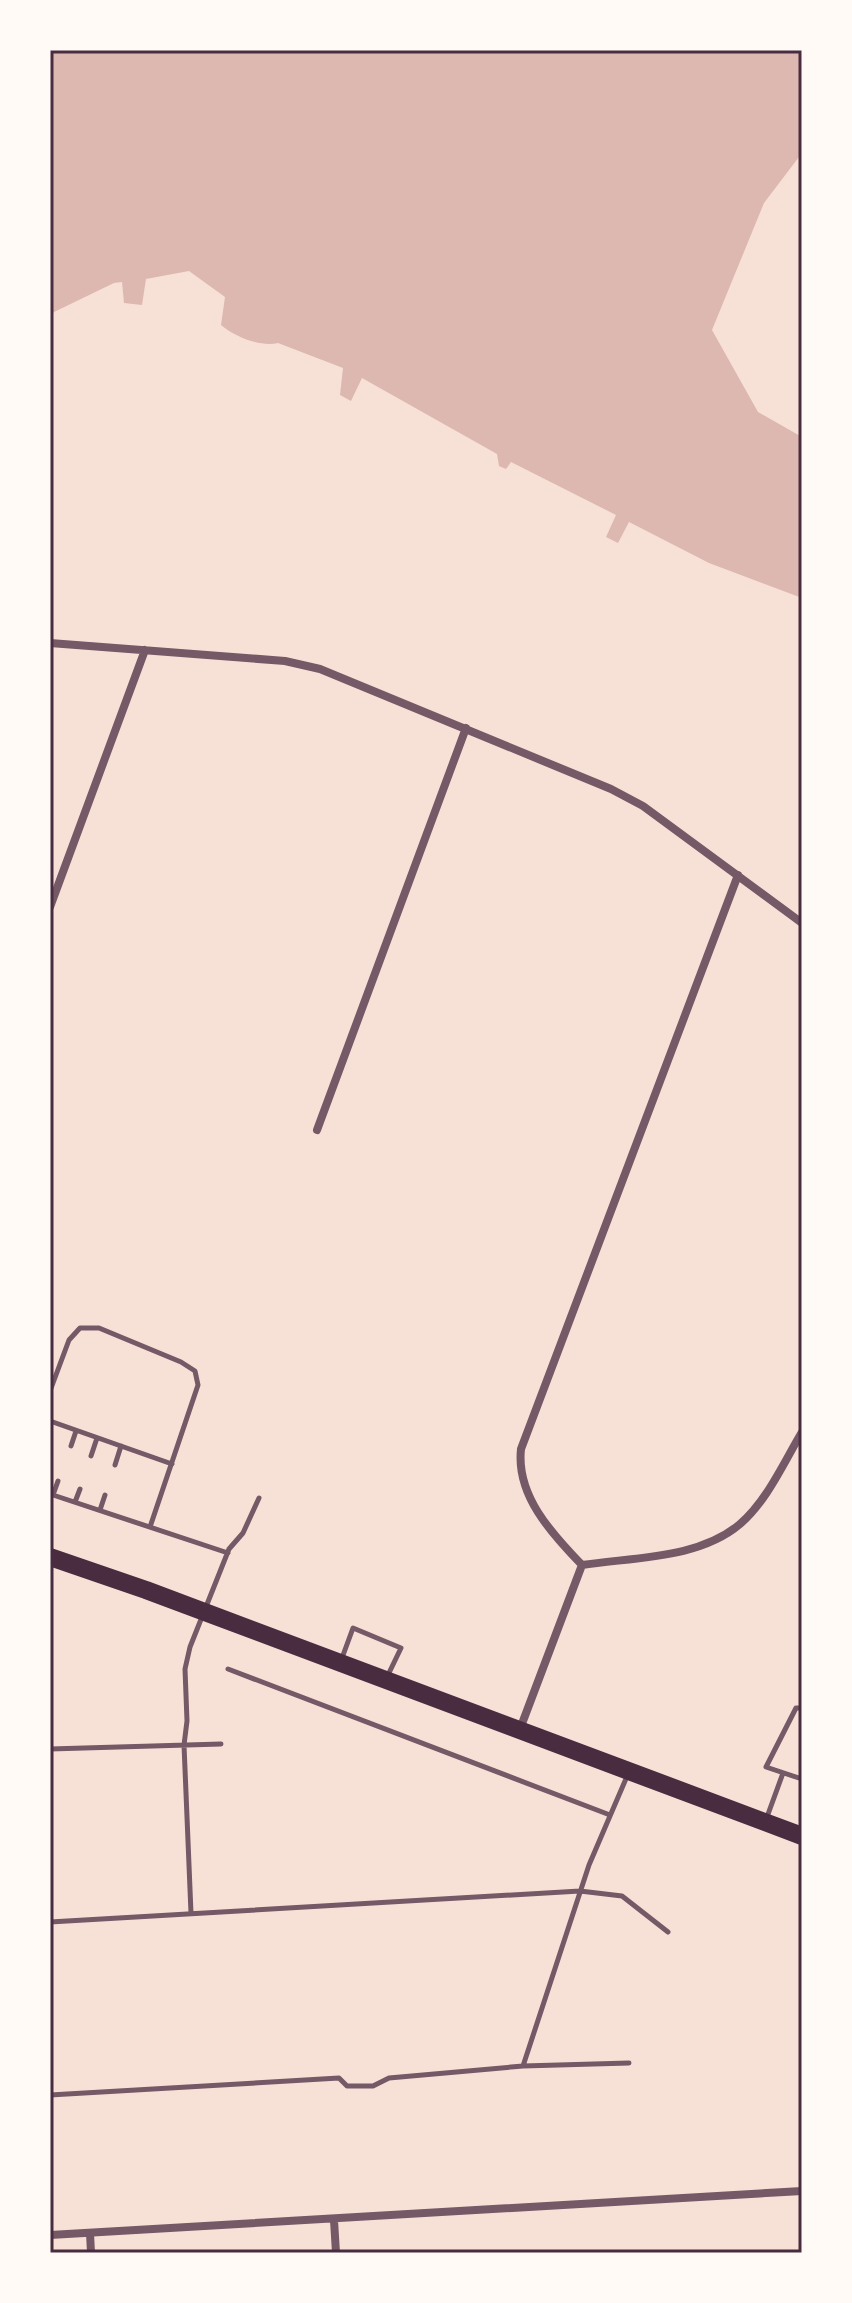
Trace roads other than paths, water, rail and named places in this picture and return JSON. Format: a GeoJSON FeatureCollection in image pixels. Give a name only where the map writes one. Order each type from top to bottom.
{"type":"FeatureCollection","features":[{"type":"Feature","properties":{"kind":"main road"},"geometry":{"type":"LineString","coordinates":[[50,1557],[203,1611],[802,1836]]}},
{"type":"Feature","properties":{"kind":"street"},"geometry":{"type":"LineString","coordinates":[[50,643],[285,661],[320,669],[611,789],[643,806],[802,923]]}},
{"type":"Feature","properties":{"kind":"street"},"geometry":{"type":"LineString","coordinates":[[50,907],[145,650]]}},
{"type":"Feature","properties":{"kind":"street"},"geometry":{"type":"LineString","coordinates":[[317,1130],[466,728]]}},
{"type":"Feature","properties":{"kind":"street"},"geometry":{"type":"LineString","coordinates":[[582,1565],[563,1546],[526,1492],[519,1467],[521,1449],[738,875]]}},
{"type":"Feature","properties":{"kind":"street"},"geometry":{"type":"LineString","coordinates":[[582,1565],[695,1549],[716,1540],[741,1524],[757,1506],[802,1432]]}},
{"type":"Feature","properties":{"kind":"street"},"geometry":{"type":"LineString","coordinates":[[520,1730],[582,1565]]}},
{"type":"Feature","properties":{"kind":"street"},"geometry":{"type":"LineString","coordinates":[[50,2235],[802,2191]]}},
{"type":"Feature","properties":{"kind":"street"},"geometry":{"type":"LineString","coordinates":[[334,2220],[336,2253]]}},
{"type":"Feature","properties":{"kind":"street"},"geometry":{"type":"LineString","coordinates":[[90,2233],[91,2253]]}},
{"type":"Feature","properties":{"kind":"lane"},"geometry":{"type":"LineString","coordinates":[[51,1390],[69,1340],[80,1328],[99,1328],[181,1362],[195,1371],[198,1385],[150,1527]]}},
{"type":"Feature","properties":{"kind":"lane"},"geometry":{"type":"LineString","coordinates":[[50,1421],[172,1464]]}},
{"type":"Feature","properties":{"kind":"lane"},"geometry":{"type":"LineString","coordinates":[[71,1446],[76,1431]]}},
{"type":"Feature","properties":{"kind":"lane"},"geometry":{"type":"LineString","coordinates":[[91,1456],[97,1438]]}},
{"type":"Feature","properties":{"kind":"lane"},"geometry":{"type":"LineString","coordinates":[[115,1465],[121,1446]]}},
{"type":"Feature","properties":{"kind":"lane"},"geometry":{"type":"LineString","coordinates":[[58,1481],[52,1494],[228,1553]]}},
{"type":"Feature","properties":{"kind":"lane"},"geometry":{"type":"LineString","coordinates":[[75,1502],[80,1489]]}},
{"type":"Feature","properties":{"kind":"lane"},"geometry":{"type":"LineString","coordinates":[[100,1510],[105,1495]]}},
{"type":"Feature","properties":{"kind":"lane"},"geometry":{"type":"LineString","coordinates":[[191,1913],[184,1745],[187,1721],[185,1669],[203,1611],[228,1553],[243,1533],[259,1498]]}},
{"type":"Feature","properties":{"kind":"lane"},"geometry":{"type":"LineString","coordinates":[[341,1663],[353,1628],[401,1648],[386,1680]]}},
{"type":"Feature","properties":{"kind":"lane"},"geometry":{"type":"LineString","coordinates":[[228,1669],[610,1815]]}},
{"type":"Feature","properties":{"kind":"lane"},"geometry":{"type":"LineString","coordinates":[[802,1708],[796,1708],[766,1767],[802,1779]]}},
{"type":"Feature","properties":{"kind":"lane"},"geometry":{"type":"LineString","coordinates":[[50,1749],[221,1744]]}},
{"type":"Feature","properties":{"kind":"lane"},"geometry":{"type":"LineString","coordinates":[[523,2066],[580,1891],[630,1771]]}},
{"type":"Feature","properties":{"kind":"lane"},"geometry":{"type":"LineString","coordinates":[[765,1822],[783,1773]]}},
{"type":"Feature","properties":{"kind":"lane"},"geometry":{"type":"LineString","coordinates":[[50,1922],[580,1891],[622,1896],[668,1932]]}},
{"type":"Feature","properties":{"kind":"lane"},"geometry":{"type":"LineString","coordinates":[[50,2095],[339,2078],[347,2086],[373,2086],[389,2078],[523,2066],[629,2063]]}}]}
